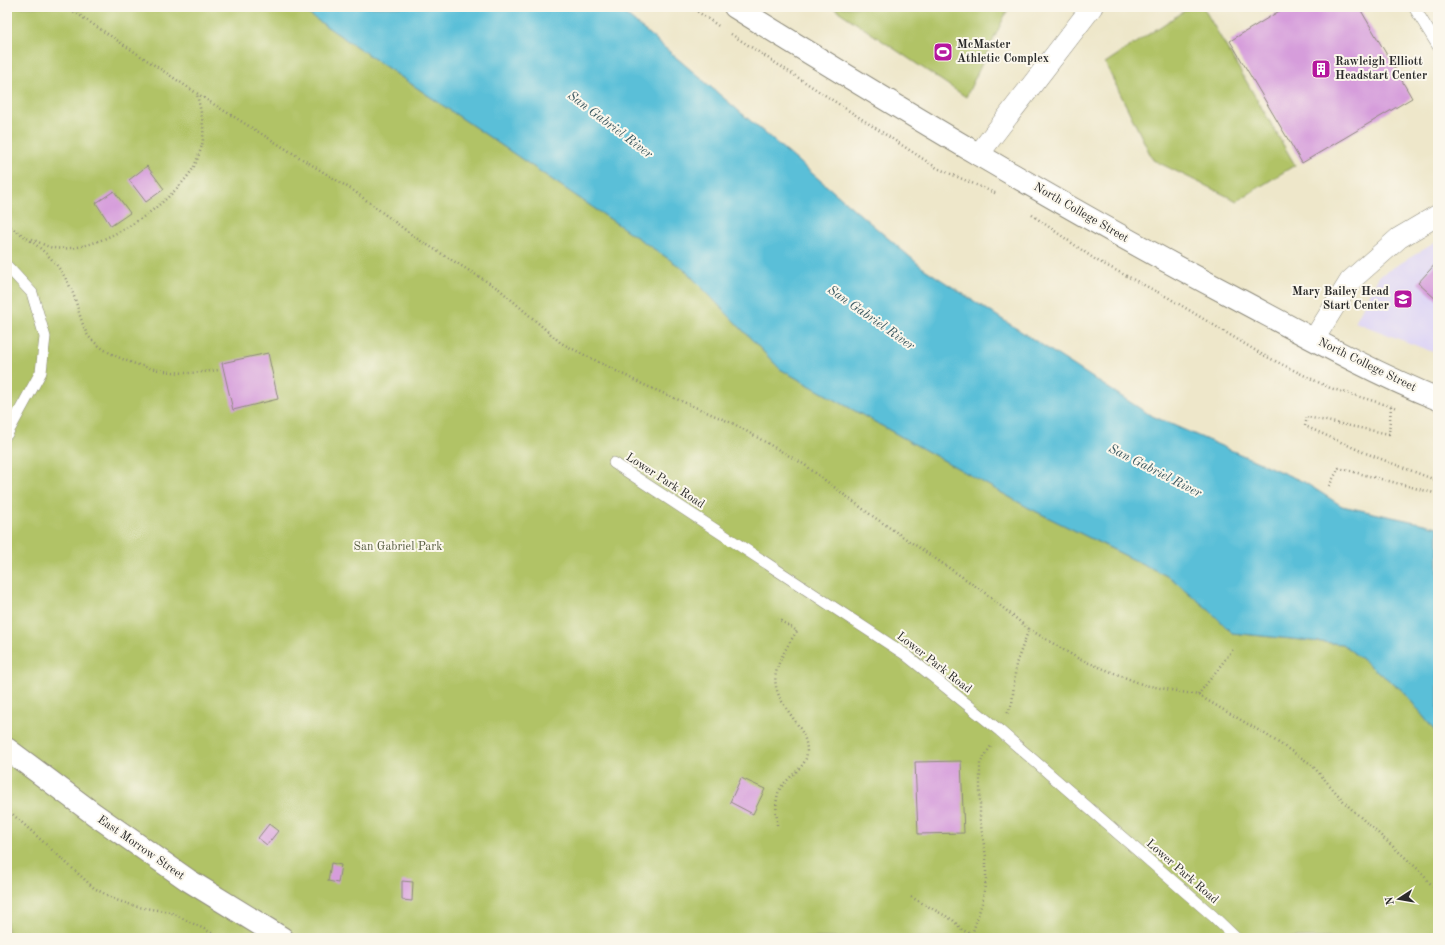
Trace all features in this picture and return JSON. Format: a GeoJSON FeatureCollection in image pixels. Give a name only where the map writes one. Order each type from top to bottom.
{"type":"FeatureCollection","features":[{"type":"Feature","properties":{"kind":"street","name":"North College Street"},"geometry":{"type":"LineString","coordinates":[[735,7],[978,155],[1155,256],[1314,339],[1438,399]]}},
{"type":"Feature","properties":{"kind":"street"},"geometry":{"type":"LineString","coordinates":[[978,155],[1092,7]]}},
{"type":"Feature","properties":{"kind":"street"},"geometry":{"type":"LineString","coordinates":[[1314,339],[1350,281],[1399,238],[1438,215]]}},
{"type":"Feature","properties":{"kind":"street","name":"East Morrow Street"},"geometry":{"type":"LineString","coordinates":[[7,749],[94,814],[188,880],[282,938]]}},
{"type":"Feature","properties":{"kind":"lane"},"geometry":{"type":"LineString","coordinates":[[1414,7],[1438,46]]}},
{"type":"Feature","properties":{"kind":"lane"},"geometry":{"type":"LineString","coordinates":[[7,266],[32,293],[45,337],[41,372],[7,434]]}},
{"type":"Feature","properties":{"kind":"lane","name":"Lower Park Road"},"geometry":{"type":"LineString","coordinates":[[614,463],[906,655],[1000,731],[1213,916],[1236,938]]}},
{"type":"Feature","properties":{"kind":"path"},"geometry":{"type":"LineString","coordinates":[[67,7],[197,93],[354,191],[416,238],[499,289],[561,343],[642,384],[734,424],[805,466],[871,515],[980,589],[1029,629],[1079,659],[1144,685],[1198,695],[1265,734],[1311,764],[1347,805],[1420,871],[1438,893]]}},
{"type":"Feature","properties":{"kind":"path"},"geometry":{"type":"LineString","coordinates":[[691,7],[721,27]]}},
{"type":"Feature","properties":{"kind":"path"},"geometry":{"type":"LineString","coordinates":[[727,32],[937,168],[999,195]]}},
{"type":"Feature","properties":{"kind":"path"},"geometry":{"type":"LineString","coordinates":[[29,239],[54,248],[76,247],[102,240],[131,226],[157,207],[192,170],[202,143],[202,121],[197,93]]}},
{"type":"Feature","properties":{"kind":"path"},"geometry":{"type":"LineString","coordinates":[[1032,214],[1096,260],[1169,298],[1263,355],[1330,388],[1398,409]]}},
{"type":"Feature","properties":{"kind":"path"},"geometry":{"type":"LineString","coordinates":[[7,224],[47,253],[61,270],[72,289],[89,338],[120,359],[154,368],[188,373],[218,370]]}},
{"type":"Feature","properties":{"kind":"path"},"geometry":{"type":"LineString","coordinates":[[1391,406],[1389,434],[1307,417],[1305,426],[1363,452],[1438,481]]}},
{"type":"Feature","properties":{"kind":"path"},"geometry":{"type":"LineString","coordinates":[[1329,486],[1339,468],[1438,494]]}},
{"type":"Feature","properties":{"kind":"path"},"geometry":{"type":"LineString","coordinates":[[777,825],[778,793],[806,760],[806,741],[801,729],[793,721],[776,690],[776,670],[785,650],[797,631],[778,619]]}},
{"type":"Feature","properties":{"kind":"path"},"geometry":{"type":"LineString","coordinates":[[1008,714],[1012,704],[1016,664],[1029,629]]}},
{"type":"Feature","properties":{"kind":"path"},"geometry":{"type":"LineString","coordinates":[[1198,695],[1234,648]]}},
{"type":"Feature","properties":{"kind":"path"},"geometry":{"type":"LineString","coordinates":[[971,938],[982,903],[986,879],[986,857],[980,820],[980,763],[993,742]]}},
{"type":"Feature","properties":{"kind":"path"},"geometry":{"type":"LineString","coordinates":[[7,810],[94,888],[116,900],[138,907],[170,912],[222,938]]}},
{"type":"Feature","properties":{"kind":"path"},"geometry":{"type":"LineString","coordinates":[[911,897],[953,920],[962,930],[972,934]]}},
{"type":"Feature","properties":{"kind":"path"},"geometry":{"type":"LineString","coordinates":[[443,938],[456,935],[464,938]]}},
{"type":"Feature","properties":{"kind":"shaded area","name":"Mary Bailey Head Start Center"},"geometry":{"type":"Polygon","coordinates":[[[1438,241],[1438,354],[1355,322],[1379,276],[1438,241]]]}},
{"type":"Feature","properties":{"kind":"green space","name":"San Gabriel Park"},"geometry":{"type":"Polygon","coordinates":[[[7,7],[298,7],[685,270],[780,369],[1029,508],[1171,578],[1210,611],[1232,633],[1342,644],[1403,691],[1438,735],[1438,938],[7,938],[7,7]]]}},
{"type":"Feature","properties":{"kind":"green space","name":"McMaster Athletic Complex"},"geometry":{"type":"Polygon","coordinates":[[[832,7],[1009,7],[966,97],[832,7]]]}},
{"type":"Feature","properties":{"kind":"green space"},"geometry":{"type":"Polygon","coordinates":[[[1190,7],[1203,7],[1295,165],[1237,201],[1153,160],[1105,63],[1190,7]]]}},
{"type":"Feature","properties":{"kind":"water","name":"San Gabriel River"},"geometry":{"type":"Polygon","coordinates":[[[298,7],[617,7],[923,268],[1150,415],[1304,482],[1342,506],[1438,527],[1438,735],[1403,691],[1342,644],[1232,633],[1210,611],[1171,578],[1029,508],[780,369],[685,270],[298,7]]]}},
{"type":"Feature","properties":{"kind":"building","name":"Rawleigh Elliott Headstart Center"},"geometry":{"type":"Polygon","coordinates":[[[1286,7],[1359,7],[1412,98],[1302,163],[1230,41],[1286,7]]]}},
{"type":"Feature","properties":{"kind":"building"},"geometry":{"type":"Polygon","coordinates":[[[147,166],[164,189],[146,202],[129,180],[147,166]]]}},
{"type":"Feature","properties":{"kind":"building"},"geometry":{"type":"Polygon","coordinates":[[[114,191],[130,213],[111,226],[96,203],[114,191]]]}},
{"type":"Feature","properties":{"kind":"building"},"geometry":{"type":"Polygon","coordinates":[[[1438,261],[1438,301],[1418,283],[1438,261]]]}},
{"type":"Feature","properties":{"kind":"building"},"geometry":{"type":"Polygon","coordinates":[[[268,353],[278,399],[233,410],[222,363],[268,353]]]}},
{"type":"Feature","properties":{"kind":"building"},"geometry":{"type":"Polygon","coordinates":[[[961,761],[964,833],[918,834],[915,762],[961,761]]]}},
{"type":"Feature","properties":{"kind":"building"},"geometry":{"type":"Polygon","coordinates":[[[741,778],[765,789],[753,814],[730,802],[741,778]]]}},
{"type":"Feature","properties":{"kind":"building"},"geometry":{"type":"Polygon","coordinates":[[[269,824],[278,831],[267,845],[258,838],[269,824]]]}},
{"type":"Feature","properties":{"kind":"building"},"geometry":{"type":"Polygon","coordinates":[[[331,863],[341,865],[338,883],[328,881],[331,863]]]}},
{"type":"Feature","properties":{"kind":"building"},"geometry":{"type":"Polygon","coordinates":[[[402,881],[413,882],[412,901],[402,900],[402,881]]]}},
{"type":"Feature","properties":{"kind":"place","name":"McMaster Athletic Complex"},"geometry":{"type":"Point","coordinates":[943,52]}},
{"type":"Feature","properties":{"kind":"place","name":"Rawleigh Elliott Headstart Center"},"geometry":{"type":"Point","coordinates":[1321,69]}},
{"type":"Feature","properties":{"kind":"place","name":"Mary Bailey Head Start Center"},"geometry":{"type":"Point","coordinates":[1403,299]}}]}
